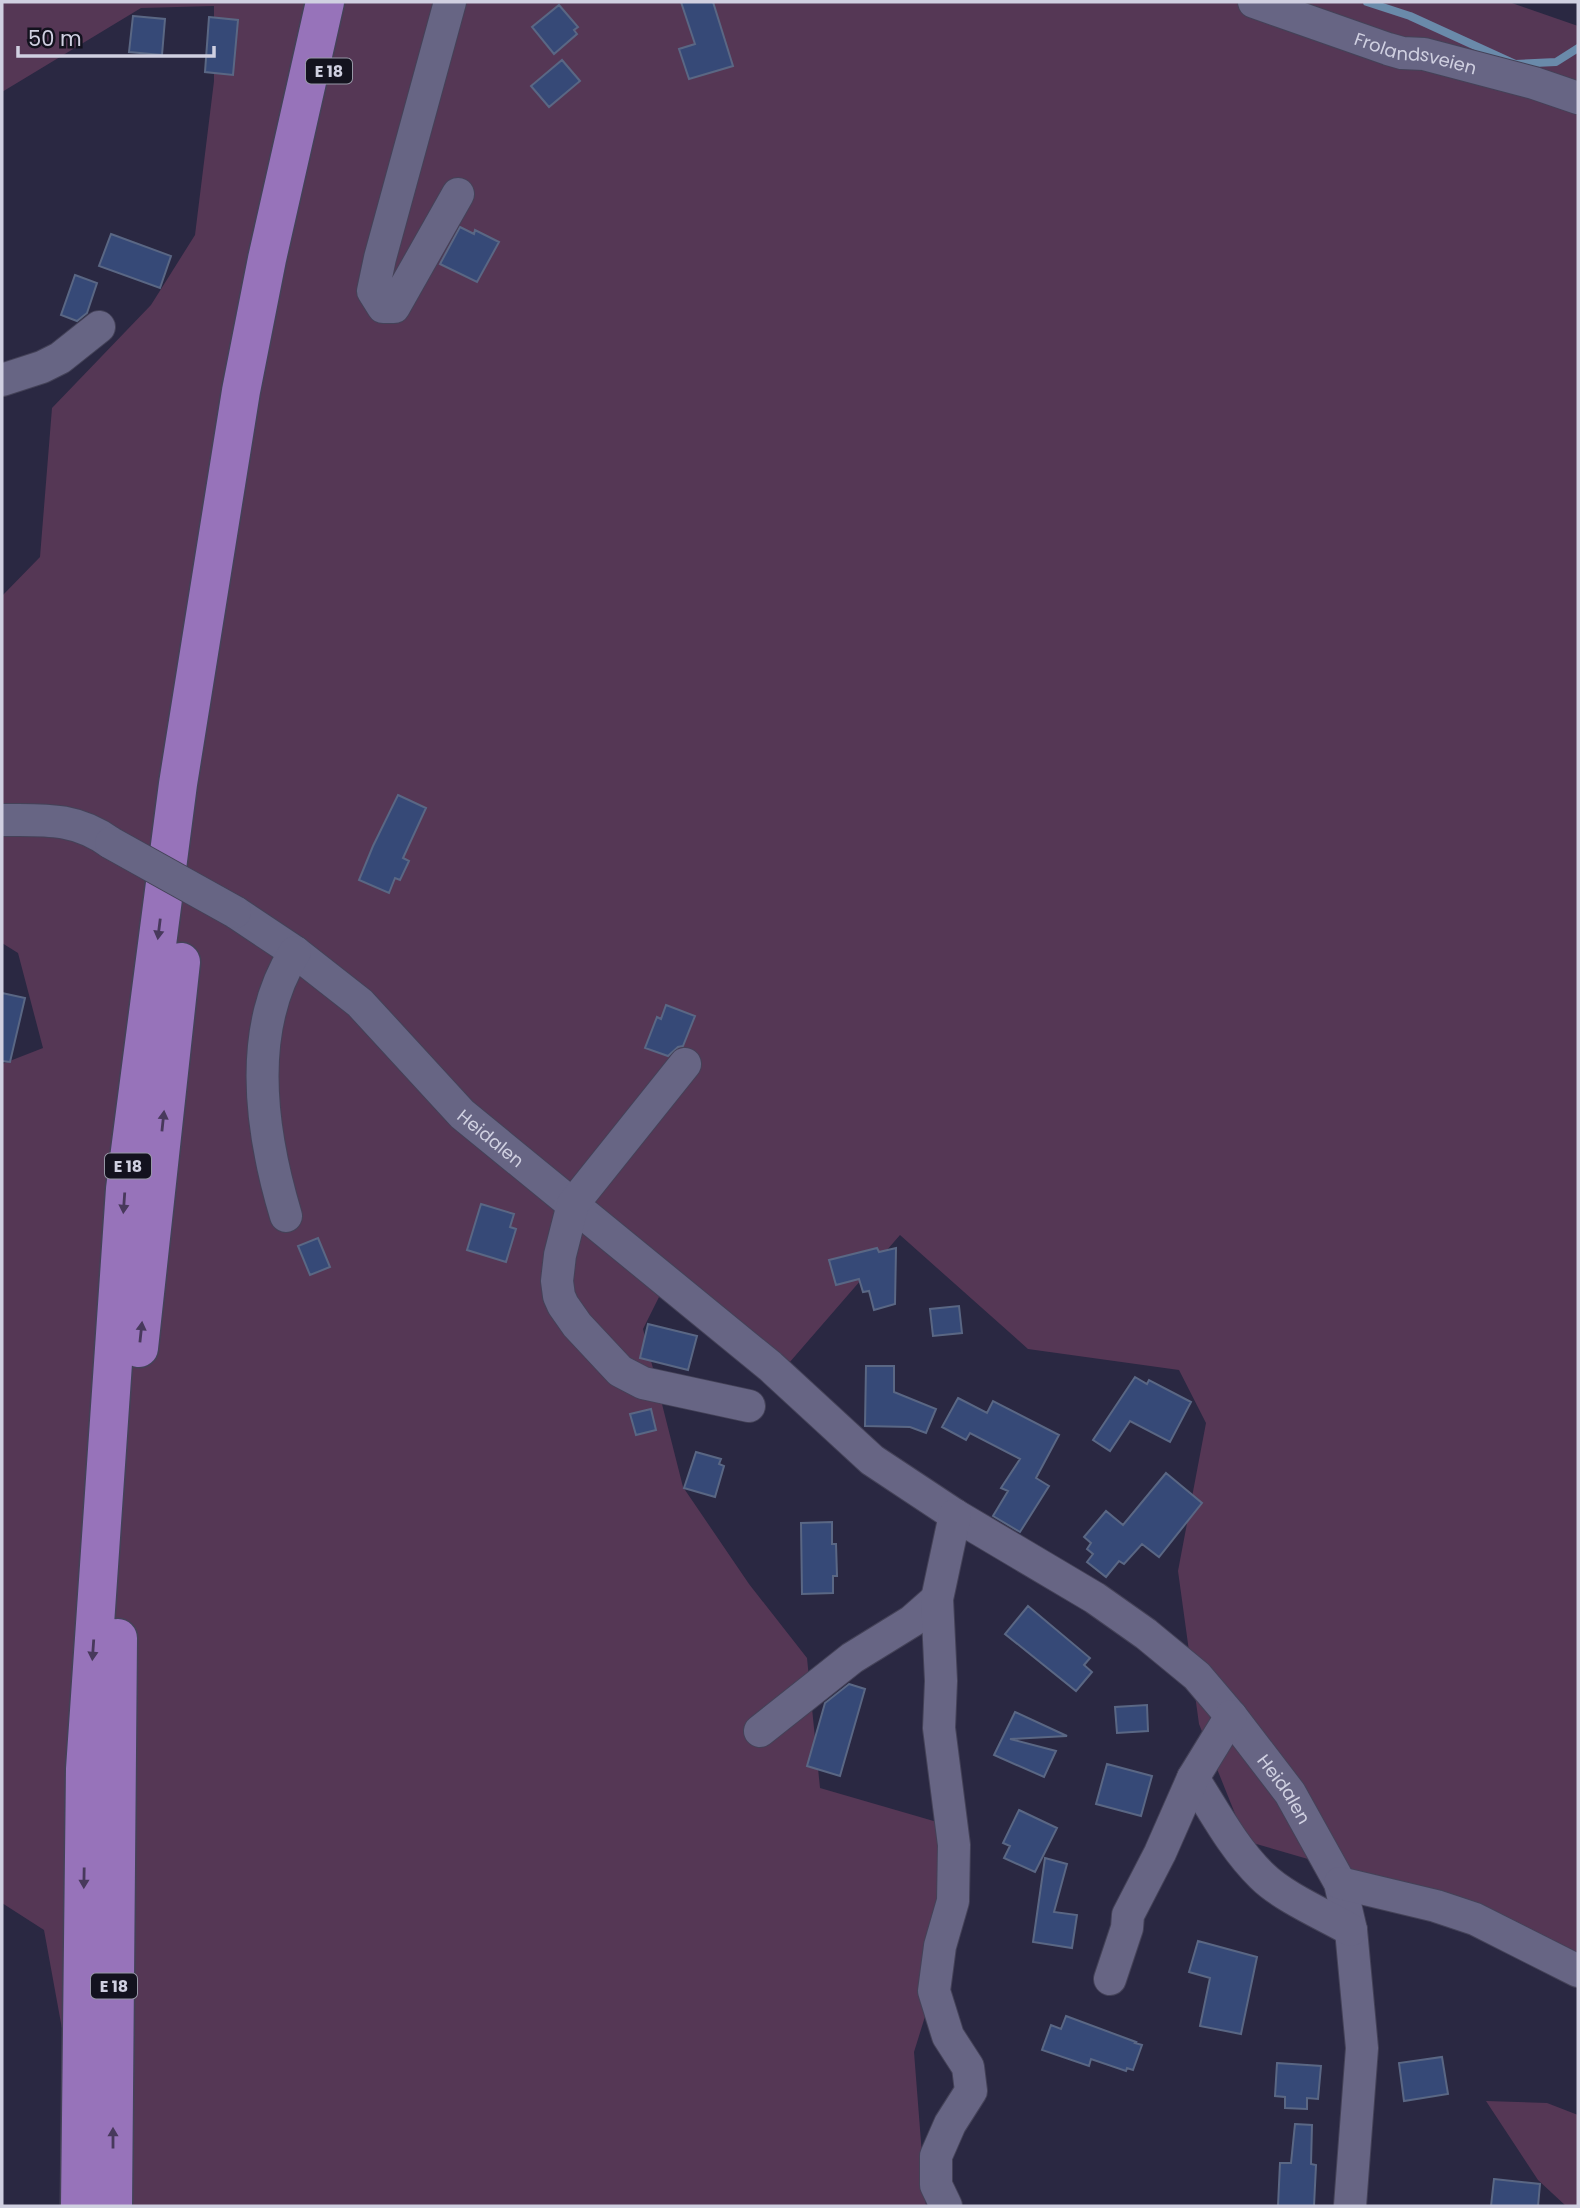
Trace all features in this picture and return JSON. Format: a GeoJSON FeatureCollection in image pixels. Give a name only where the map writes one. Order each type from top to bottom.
{"type":"FeatureCollection","features":[{"type":"Feature","properties":{"kind":"highway","name":"E 18"},"geometry":{"type":"LineString","coordinates":[[113,2206],[118,1633],[130,1441],[200,788],[261,398],[285,267],[325,2]]}},
{"type":"Feature","properties":{"kind":"highway","name":"E 18"},"geometry":{"type":"LineString","coordinates":[[80,2206],[85,1769],[125,1189],[178,784],[241,391],[267,259],[344,2]]}},
{"type":"Feature","properties":{"kind":"street"},"geometry":{"type":"LineString","coordinates":[[450,2],[377,269],[373,291],[383,307],[394,307],[458,194]]}},
{"type":"Feature","properties":{"kind":"street","name":"Frolandsveien"},"geometry":{"type":"LineString","coordinates":[[1254,2],[1388,49],[1424,54],[1534,83],[1578,98]]}},
{"type":"Feature","properties":{"kind":"street"},"geometry":{"type":"LineString","coordinates":[[2,380],[60,358],[99,327]]}},
{"type":"Feature","properties":{"kind":"street","name":"Heidalen"},"geometry":{"type":"LineString","coordinates":[[2,820],[56,820],[94,831],[235,912],[295,952],[360,1003],[462,1114],[770,1366],[872,1460],[955,1515],[1095,1598],[1146,1634],[1197,1676],[1290,1793],[1340,1883],[1351,1930],[1362,2048],[1350,2206]]}},
{"type":"Feature","properties":{"kind":"street"},"geometry":{"type":"LineString","coordinates":[[286,1216],[273,1173],[264,1114],[264,1036],[273,1000],[295,952]]}},
{"type":"Feature","properties":{"kind":"street"},"geometry":{"type":"LineString","coordinates":[[685,1063],[573,1204],[560,1255],[557,1281],[563,1305],[586,1335],[620,1371],[643,1382],[749,1406]]}},
{"type":"Feature","properties":{"kind":"street"},"geometry":{"type":"LineString","coordinates":[[946,2206],[936,2185],[936,2156],[950,2124],[971,2091],[968,2067],[948,2036],[934,1991],[940,1946],[953,1902],[954,1845],[939,1728],[941,1681],[937,1599],[955,1515]]}},
{"type":"Feature","properties":{"kind":"street"},"geometry":{"type":"LineString","coordinates":[[760,1731],[852,1658],[912,1621],[937,1599]]}},
{"type":"Feature","properties":{"kind":"street"},"geometry":{"type":"LineString","coordinates":[[1110,1979],[1127,1928],[1128,1916],[1160,1853],[1193,1778],[1231,1716]]}},
{"type":"Feature","properties":{"kind":"street"},"geometry":{"type":"LineString","coordinates":[[1193,1778],[1233,1840],[1262,1876],[1280,1891],[1351,1930]]}},
{"type":"Feature","properties":{"kind":"street"},"geometry":{"type":"LineString","coordinates":[[1340,1883],[1436,1906],[1475,1919],[1578,1970]]}},
{"type":"Feature","properties":{"kind":"shaded area"},"geometry":{"type":"Polygon","coordinates":[[[2,2],[1509,2],[1578,26],[1578,1955],[1394,1884],[1246,1841],[1199,1724],[1178,1571],[1206,1423],[1179,1370],[1028,1349],[900,1235],[789,1363],[664,1287],[643,1329],[683,1487],[749,1584],[807,1658],[820,1788],[944,1824],[959,1907],[914,2052],[926,2206],[82,2206],[71,2078],[44,1930],[2,1903],[2,1064],[43,1048],[18,953],[2,943],[2,596],[40,557],[52,408],[151,305],[195,235],[214,81],[214,6],[141,8],[2,92],[2,2]]]}},
{"type":"Feature","properties":{"kind":"shaded area"},"geometry":{"type":"Polygon","coordinates":[[[1486,2101],[1547,2103],[1578,2115],[1578,2206],[1566,2206],[1538,2180],[1486,2101]]]}},
{"type":"Feature","properties":{"kind":"building"},"geometry":{"type":"Polygon","coordinates":[[[681,2],[713,2],[733,66],[689,79],[679,49],[695,44],[681,2]]]}},
{"type":"Feature","properties":{"kind":"building"},"geometry":{"type":"Polygon","coordinates":[[[559,5],[578,27],[574,30],[577,34],[554,54],[532,27],[559,5]]]}},
{"type":"Feature","properties":{"kind":"building"},"geometry":{"type":"Polygon","coordinates":[[[133,16],[165,19],[162,55],[129,52],[133,16]]]}},
{"type":"Feature","properties":{"kind":"building"},"geometry":{"type":"Polygon","coordinates":[[[209,17],[238,20],[233,75],[205,72],[209,17]]]}},
{"type":"Feature","properties":{"kind":"building"},"geometry":{"type":"Polygon","coordinates":[[[562,60],[580,81],[549,107],[531,86],[562,60]]]}},
{"type":"Feature","properties":{"kind":"building"},"geometry":{"type":"Polygon","coordinates":[[[460,227],[474,234],[475,230],[499,242],[477,282],[440,264],[460,227]]]}},
{"type":"Feature","properties":{"kind":"building"},"geometry":{"type":"Polygon","coordinates":[[[111,234],[171,256],[160,288],[99,266],[111,234]]]}},
{"type":"Feature","properties":{"kind":"building"},"geometry":{"type":"Polygon","coordinates":[[[75,275],[97,283],[87,313],[77,321],[61,315],[75,275]]]}},
{"type":"Feature","properties":{"kind":"building"},"geometry":{"type":"Polygon","coordinates":[[[398,795],[426,808],[403,858],[409,861],[400,880],[395,878],[389,893],[359,880],[398,795]]]}},
{"type":"Feature","properties":{"kind":"building"},"geometry":{"type":"Polygon","coordinates":[[[2,993],[25,998],[10,1062],[2,1061],[2,993]]]}},
{"type":"Feature","properties":{"kind":"building"},"geometry":{"type":"Polygon","coordinates":[[[666,1005],[695,1016],[683,1046],[668,1056],[645,1048],[657,1017],[661,1019],[666,1005]]]}},
{"type":"Feature","properties":{"kind":"building"},"geometry":{"type":"Polygon","coordinates":[[[481,1204],[514,1214],[510,1227],[516,1229],[506,1262],[467,1250],[481,1204]]]}},
{"type":"Feature","properties":{"kind":"building"},"geometry":{"type":"Polygon","coordinates":[[[318,1238],[330,1267],[310,1275],[298,1246],[318,1238]]]}},
{"type":"Feature","properties":{"kind":"building"},"geometry":{"type":"Polygon","coordinates":[[[877,1248],[879,1252],[896,1248],[895,1304],[874,1310],[869,1291],[863,1292],[859,1279],[836,1285],[829,1260],[877,1248]]]}},
{"type":"Feature","properties":{"kind":"building"},"geometry":{"type":"Polygon","coordinates":[[[959,1306],[962,1333],[933,1336],[930,1309],[959,1306]]]}},
{"type":"Feature","properties":{"kind":"building"},"geometry":{"type":"Polygon","coordinates":[[[648,1324],[697,1336],[688,1370],[640,1358],[648,1324]]]}},
{"type":"Feature","properties":{"kind":"building"},"geometry":{"type":"Polygon","coordinates":[[[866,1366],[894,1366],[894,1392],[936,1409],[926,1433],[910,1427],[865,1426],[866,1366]]]}},
{"type":"Feature","properties":{"kind":"building"},"geometry":{"type":"Polygon","coordinates":[[[1135,1377],[1147,1384],[1149,1380],[1191,1402],[1170,1442],[1130,1421],[1110,1451],[1093,1440],[1135,1377]]]}},
{"type":"Feature","properties":{"kind":"building"},"geometry":{"type":"Polygon","coordinates":[[[958,1398],[987,1413],[993,1401],[1059,1435],[1036,1478],[1049,1486],[1020,1532],[993,1516],[1008,1491],[1001,1488],[1020,1459],[970,1433],[966,1440],[942,1427],[958,1398]]]}},
{"type":"Feature","properties":{"kind":"building"},"geometry":{"type":"Polygon","coordinates":[[[651,1409],[656,1430],[636,1435],[630,1414],[651,1409]]]}},
{"type":"Feature","properties":{"kind":"building"},"geometry":{"type":"Polygon","coordinates":[[[696,1452],[721,1459],[719,1464],[724,1466],[715,1497],[684,1488],[696,1452]]]}},
{"type":"Feature","properties":{"kind":"building"},"geometry":{"type":"Polygon","coordinates":[[[1166,1473],[1202,1503],[1159,1557],[1142,1544],[1124,1564],[1119,1561],[1106,1577],[1087,1562],[1093,1554],[1087,1549],[1091,1543],[1084,1537],[1106,1511],[1123,1525],[1166,1473]]]}},
{"type":"Feature","properties":{"kind":"building"},"geometry":{"type":"Polygon","coordinates":[[[832,1522],[837,1576],[833,1576],[833,1593],[802,1594],[801,1523],[832,1522]]]}},
{"type":"Feature","properties":{"kind":"building"},"geometry":{"type":"Polygon","coordinates":[[[1028,1606],[1090,1658],[1084,1665],[1092,1672],[1076,1691],[1005,1634],[1028,1606]]]}},
{"type":"Feature","properties":{"kind":"building"},"geometry":{"type":"Polygon","coordinates":[[[849,1684],[865,1689],[840,1776],[807,1766],[825,1703],[849,1684]]]}},
{"type":"Feature","properties":{"kind":"building"},"geometry":{"type":"Polygon","coordinates":[[[1147,1705],[1148,1731],[1117,1733],[1115,1707],[1147,1705]]]}},
{"type":"Feature","properties":{"kind":"building"},"geometry":{"type":"Polygon","coordinates":[[[1015,1712],[1067,1736],[1010,1739],[1056,1751],[1044,1777],[994,1755],[1015,1712]]]}},
{"type":"Feature","properties":{"kind":"building"},"geometry":{"type":"Polygon","coordinates":[[[1107,1764],[1152,1776],[1141,1816],[1096,1804],[1107,1764]]]}},
{"type":"Feature","properties":{"kind":"building"},"geometry":{"type":"Polygon","coordinates":[[[1019,1810],[1057,1828],[1035,1872],[1004,1858],[1010,1846],[1003,1843],[1019,1810]]]}},
{"type":"Feature","properties":{"kind":"building"},"geometry":{"type":"Polygon","coordinates":[[[1045,1858],[1067,1864],[1054,1912],[1077,1915],[1072,1948],[1033,1942],[1045,1858]]]}},
{"type":"Feature","properties":{"kind":"building"},"geometry":{"type":"Polygon","coordinates":[[[1198,1941],[1257,1957],[1241,2034],[1200,2026],[1210,1978],[1189,1972],[1198,1941]]]}},
{"type":"Feature","properties":{"kind":"building"},"geometry":{"type":"Polygon","coordinates":[[[1066,2016],[1142,2045],[1133,2070],[1127,2068],[1126,2071],[1091,2059],[1089,2066],[1042,2050],[1051,2025],[1061,2029],[1066,2016]]]}},
{"type":"Feature","properties":{"kind":"building"},"geometry":{"type":"Polygon","coordinates":[[[1442,2057],[1448,2094],[1404,2101],[1399,2063],[1442,2057]]]}},
{"type":"Feature","properties":{"kind":"building"},"geometry":{"type":"Polygon","coordinates":[[[1277,2063],[1321,2066],[1318,2099],[1307,2098],[1307,2109],[1285,2108],[1285,2097],[1275,2096],[1277,2063]]]}},
{"type":"Feature","properties":{"kind":"building"},"geometry":{"type":"Polygon","coordinates":[[[1295,2124],[1312,2125],[1311,2164],[1316,2165],[1314,2206],[1278,2206],[1280,2163],[1291,2163],[1295,2124]]]}},
{"type":"Feature","properties":{"kind":"building"},"geometry":{"type":"Polygon","coordinates":[[[1494,2179],[1540,2184],[1538,2206],[1491,2206],[1494,2179]]]}},
{"type":"Feature","properties":{"kind":"waterway"},"geometry":{"type":"LineString","coordinates":[[1367,2],[1410,16],[1515,64],[1556,62],[1578,48]]}}]}
